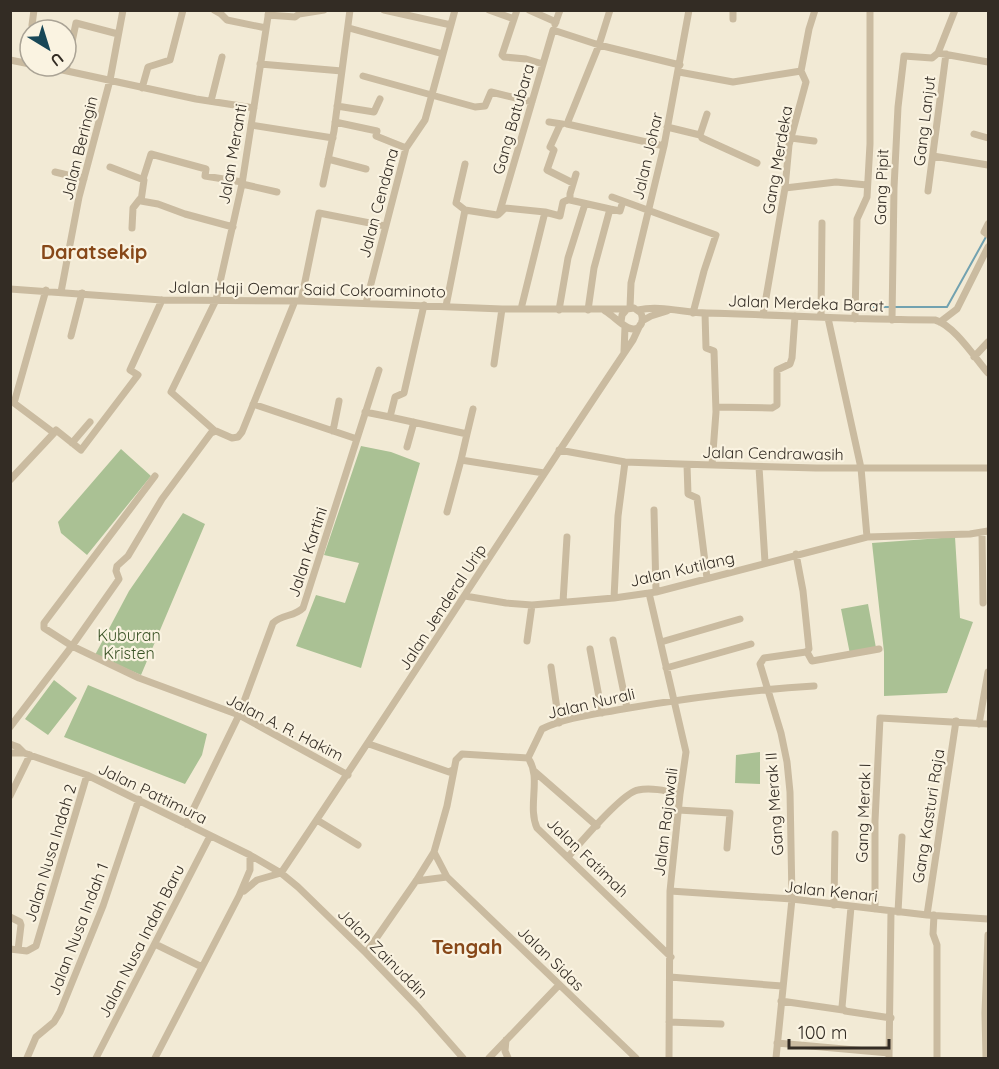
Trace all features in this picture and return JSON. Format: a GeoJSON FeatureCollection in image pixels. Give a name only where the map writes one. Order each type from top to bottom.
{"type":"FeatureCollection","features":[{"type":"Feature","properties":{"kind":"street","name":"Jalan Beringin"},"geometry":{"type":"LineString","coordinates":[[61,292],[84,179],[110,80],[123,10]]}},
{"type":"Feature","properties":{"kind":"street"},"geometry":{"type":"LineString","coordinates":[[142,88],[148,66],[171,60],[183,10]]}},
{"type":"Feature","properties":{"kind":"street"},"geometry":{"type":"LineString","coordinates":[[214,10],[227,20],[266,28]]}},
{"type":"Feature","properties":{"kind":"street"},"geometry":{"type":"LineString","coordinates":[[268,13],[295,17],[298,14],[324,10]]}},
{"type":"Feature","properties":{"kind":"street"},"geometry":{"type":"LineString","coordinates":[[324,184],[333,138],[350,10]]}},
{"type":"Feature","properties":{"kind":"street"},"geometry":{"type":"LineString","coordinates":[[384,10],[406,13],[451,25]]}},
{"type":"Feature","properties":{"kind":"street","name":"Jalan Cendana"},"geometry":{"type":"LineString","coordinates":[[366,303],[406,148],[425,120],[455,10]]}},
{"type":"Feature","properties":{"kind":"street"},"geometry":{"type":"LineString","coordinates":[[489,10],[514,19]]}},
{"type":"Feature","properties":{"kind":"street"},"geometry":{"type":"LineString","coordinates":[[517,10],[502,55],[543,64]]}},
{"type":"Feature","properties":{"kind":"street"},"geometry":{"type":"LineString","coordinates":[[529,10],[555,26],[599,45],[733,82],[801,71]]}},
{"type":"Feature","properties":{"kind":"street","name":"Gang Batubara"},"geometry":{"type":"LineString","coordinates":[[499,214],[560,10]]}},
{"type":"Feature","properties":{"kind":"street"},"geometry":{"type":"LineString","coordinates":[[573,183],[547,170],[554,150],[550,147],[564,124],[599,45],[610,10]]}},
{"type":"Feature","properties":{"kind":"street","name":"Jalan Johar"},"geometry":{"type":"LineString","coordinates":[[628,308],[631,283],[668,127],[689,10]]}},
{"type":"Feature","properties":{"kind":"street"},"geometry":{"type":"LineString","coordinates":[[733,10],[734,19]]}},
{"type":"Feature","properties":{"kind":"street","name":"Gang Merdeka"},"geometry":{"type":"LineString","coordinates":[[763,315],[785,188],[791,138],[806,82],[801,71],[810,22],[815,10]]}},
{"type":"Feature","properties":{"kind":"street"},"geometry":{"type":"LineString","coordinates":[[855,319],[857,219],[867,200],[870,144],[870,10]]}},
{"type":"Feature","properties":{"kind":"street","name":"Gang Lanjut"},"geometry":{"type":"LineString","coordinates":[[938,53],[955,10]]}},
{"type":"Feature","properties":{"kind":"street","name":"Jalan Meranti"},"geometry":{"type":"LineString","coordinates":[[214,430],[171,392],[216,300],[242,183],[268,13]]}},
{"type":"Feature","properties":{"kind":"street"},"geometry":{"type":"LineString","coordinates":[[78,24],[118,34]]}},
{"type":"Feature","properties":{"kind":"street"},"geometry":{"type":"LineString","coordinates":[[349,28],[443,54]]}},
{"type":"Feature","properties":{"kind":"street"},"geometry":{"type":"LineString","coordinates":[[938,53],[988,62]]}},
{"type":"Feature","properties":{"kind":"street","name":"Gang Pipit"},"geometry":{"type":"LineString","coordinates":[[892,317],[894,188],[898,107],[904,56],[932,58],[938,53]]}},
{"type":"Feature","properties":{"kind":"street","name":"Gang Lanjut"},"geometry":{"type":"LineString","coordinates":[[928,191],[946,54]]}},
{"type":"Feature","properties":{"kind":"street"},"geometry":{"type":"LineString","coordinates":[[211,101],[222,57]]}},
{"type":"Feature","properties":{"kind":"street"},"geometry":{"type":"LineString","coordinates":[[261,64],[342,71]]}},
{"type":"Feature","properties":{"kind":"street"},"geometry":{"type":"LineString","coordinates":[[78,73],[142,88],[254,108]]}},
{"type":"Feature","properties":{"kind":"street"},"geometry":{"type":"LineString","coordinates":[[363,76],[475,107],[485,106],[491,92],[532,102]]}},
{"type":"Feature","properties":{"kind":"street"},"geometry":{"type":"LineString","coordinates":[[337,106],[374,112],[381,103]]}},
{"type":"Feature","properties":{"kind":"street"},"geometry":{"type":"LineString","coordinates":[[700,135],[707,114]]}},
{"type":"Feature","properties":{"kind":"street"},"geometry":{"type":"LineString","coordinates":[[335,122],[376,131],[375,136],[406,148]]}},
{"type":"Feature","properties":{"kind":"street"},"geometry":{"type":"LineString","coordinates":[[549,122],[664,146]]}},
{"type":"Feature","properties":{"kind":"street"},"geometry":{"type":"LineString","coordinates":[[251,125],[333,138]]}},
{"type":"Feature","properties":{"kind":"street"},"geometry":{"type":"LineString","coordinates":[[668,127],[700,135],[702,138],[757,163]]}},
{"type":"Feature","properties":{"kind":"street"},"geometry":{"type":"LineString","coordinates":[[974,134],[988,138]]}},
{"type":"Feature","properties":{"kind":"street"},"geometry":{"type":"LineString","coordinates":[[791,138],[814,141]]}},
{"type":"Feature","properties":{"kind":"street"},"geometry":{"type":"LineString","coordinates":[[132,228],[133,208],[140,199],[145,181],[143,179],[151,154],[206,169],[205,176],[277,192]]}},
{"type":"Feature","properties":{"kind":"street"},"geometry":{"type":"LineString","coordinates":[[933,156],[988,165]]}},
{"type":"Feature","properties":{"kind":"street"},"geometry":{"type":"LineString","coordinates":[[328,159],[366,170]]}},
{"type":"Feature","properties":{"kind":"street"},"geometry":{"type":"LineString","coordinates":[[465,164],[456,203],[465,210],[497,215],[505,208],[560,216],[563,202],[570,199],[620,211],[623,201]]}},
{"type":"Feature","properties":{"kind":"street"},"geometry":{"type":"LineString","coordinates":[[110,167],[143,179]]}},
{"type":"Feature","properties":{"kind":"street"},"geometry":{"type":"LineString","coordinates":[[55,172],[84,179]]}},
{"type":"Feature","properties":{"kind":"street"},"geometry":{"type":"LineString","coordinates":[[570,199],[576,174]]}},
{"type":"Feature","properties":{"kind":"street"},"geometry":{"type":"LineString","coordinates":[[785,188],[836,182],[867,185]]}},
{"type":"Feature","properties":{"kind":"street"},"geometry":{"type":"LineString","coordinates":[[612,197],[716,235],[693,313]]}},
{"type":"Feature","properties":{"kind":"street"},"geometry":{"type":"LineString","coordinates":[[140,199],[185,214],[233,226]]}},
{"type":"Feature","properties":{"kind":"street"},"geometry":{"type":"LineString","coordinates":[[559,310],[568,258],[585,204]]}},
{"type":"Feature","properties":{"kind":"street"},"geometry":{"type":"LineString","coordinates":[[588,310],[594,268],[610,209]]}},
{"type":"Feature","properties":{"kind":"street"},"geometry":{"type":"LineString","coordinates":[[446,306],[465,210]]}},
{"type":"Feature","properties":{"kind":"street"},"geometry":{"type":"LineString","coordinates":[[521,309],[545,212]]}},
{"type":"Feature","properties":{"kind":"street"},"geometry":{"type":"LineString","coordinates":[[10,727],[117,582],[119,579],[117,566],[128,556],[162,499],[214,430],[232,438],[238,438],[298,301],[319,213],[385,226]]}},
{"type":"Feature","properties":{"kind":"street"},"geometry":{"type":"LineString","coordinates":[[822,223],[825,318],[861,468],[867,537]]}},
{"type":"Feature","properties":{"kind":"street"},"geometry":{"type":"LineString","coordinates":[[987,234],[984,232],[988,224]]}},
{"type":"Feature","properties":{"kind":"street"},"geometry":{"type":"LineString","coordinates":[[988,247],[957,309],[940,322],[951,330],[988,373]]}},
{"type":"Feature","properties":{"kind":"street","name":"Jalan Haji Oemar Said Cokroaminoto"},"geometry":{"type":"LineString","coordinates":[[10,289],[162,300],[298,301],[559,310],[628,308]]}},
{"type":"Feature","properties":{"kind":"street"},"geometry":{"type":"LineString","coordinates":[[46,290],[29,355],[12,402],[81,450],[138,375],[130,370],[162,300]]}},
{"type":"Feature","properties":{"kind":"street"},"geometry":{"type":"LineString","coordinates":[[71,336],[82,293]]}},
{"type":"Feature","properties":{"kind":"street"},"geometry":{"type":"LineString","coordinates":[[390,417],[395,397],[405,391],[424,305]]}},
{"type":"Feature","properties":{"kind":"street"},"geometry":{"type":"LineString","coordinates":[[623,354],[622,315],[628,308],[638,310],[641,313],[641,323]]}},
{"type":"Feature","properties":{"kind":"street","name":"Jalan Merdeka Barat"},"geometry":{"type":"LineString","coordinates":[[638,310],[656,308],[693,313],[855,319],[892,317],[940,322]]}},
{"type":"Feature","properties":{"kind":"street"},"geometry":{"type":"LineString","coordinates":[[494,364],[502,309]]}},
{"type":"Feature","properties":{"kind":"street"},"geometry":{"type":"LineString","coordinates":[[603,310],[613,315],[623,325],[633,329],[651,316],[670,310]]}},
{"type":"Feature","properties":{"kind":"street"},"geometry":{"type":"LineString","coordinates":[[705,313],[706,348],[714,351],[716,407],[712,465]]}},
{"type":"Feature","properties":{"kind":"street"},"geometry":{"type":"LineString","coordinates":[[716,407],[772,408],[777,405],[777,370],[790,364],[795,316]]}},
{"type":"Feature","properties":{"kind":"street","name":"Jalan Jenderal Urip"},"geometry":{"type":"LineString","coordinates":[[281,873],[369,744],[641,323]]}},
{"type":"Feature","properties":{"kind":"street"},"geometry":{"type":"LineString","coordinates":[[974,357],[988,342]]}},
{"type":"Feature","properties":{"kind":"street","name":"Jalan Kartini"},"geometry":{"type":"LineString","coordinates":[[186,824],[239,715],[273,623],[283,616],[297,614],[303,608],[379,370]]}},
{"type":"Feature","properties":{"kind":"street"},"geometry":{"type":"LineString","coordinates":[[333,431],[339,401]]}},
{"type":"Feature","properties":{"kind":"street"},"geometry":{"type":"LineString","coordinates":[[252,404],[357,439]]}},
{"type":"Feature","properties":{"kind":"street"},"geometry":{"type":"LineString","coordinates":[[447,513],[472,409]]}},
{"type":"Feature","properties":{"kind":"street"},"geometry":{"type":"LineString","coordinates":[[365,412],[467,434]]}},
{"type":"Feature","properties":{"kind":"street"},"geometry":{"type":"LineString","coordinates":[[72,443],[90,422]]}},
{"type":"Feature","properties":{"kind":"street"},"geometry":{"type":"LineString","coordinates":[[407,447],[414,422]]}},
{"type":"Feature","properties":{"kind":"street"},"geometry":{"type":"LineString","coordinates":[[10,480],[55,431]]}},
{"type":"Feature","properties":{"kind":"street","name":"Jalan Cendrawasih"},"geometry":{"type":"LineString","coordinates":[[559,450],[625,462],[687,465],[988,468]]}},
{"type":"Feature","properties":{"kind":"street"},"geometry":{"type":"LineString","coordinates":[[461,460],[543,473]]}},
{"type":"Feature","properties":{"kind":"street"},"geometry":{"type":"LineString","coordinates":[[614,598],[618,516],[625,462]]}},
{"type":"Feature","properties":{"kind":"street"},"geometry":{"type":"LineString","coordinates":[[687,465],[688,494],[697,498],[707,578]]}},
{"type":"Feature","properties":{"kind":"street"},"geometry":{"type":"LineString","coordinates":[[759,467],[765,562]]}},
{"type":"Feature","properties":{"kind":"street","name":"Jalan A. R. Hakim"},"geometry":{"type":"LineString","coordinates":[[155,476],[44,623],[44,628],[72,646],[139,678],[239,715],[348,775]]}},
{"type":"Feature","properties":{"kind":"street","name":"Jalan Rajawali"},"geometry":{"type":"LineString","coordinates":[[654,510],[652,592],[666,668],[686,752],[670,891],[669,1059]]}},
{"type":"Feature","properties":{"kind":"street"},"geometry":{"type":"LineString","coordinates":[[983,603],[985,532]]}},
{"type":"Feature","properties":{"kind":"street","name":"Jalan Kutilang"},"geometry":{"type":"LineString","coordinates":[[465,596],[532,605],[614,598],[652,592],[867,537],[985,532]]}},
{"type":"Feature","properties":{"kind":"street"},"geometry":{"type":"LineString","coordinates":[[563,602],[567,537]]}},
{"type":"Feature","properties":{"kind":"street"},"geometry":{"type":"LineString","coordinates":[[796,554],[807,625],[809,648],[807,651],[812,661],[879,649]]}},
{"type":"Feature","properties":{"kind":"street"},"geometry":{"type":"LineString","coordinates":[[527,641],[532,605]]}},
{"type":"Feature","properties":{"kind":"street"},"geometry":{"type":"LineString","coordinates":[[661,642],[740,619]]}},
{"type":"Feature","properties":{"kind":"street"},"geometry":{"type":"LineString","coordinates":[[613,640],[627,708]]}},
{"type":"Feature","properties":{"kind":"street"},"geometry":{"type":"LineString","coordinates":[[666,668],[751,644]]}},
{"type":"Feature","properties":{"kind":"street"},"geometry":{"type":"LineString","coordinates":[[590,650],[602,713]]}},
{"type":"Feature","properties":{"kind":"street","name":"Gang Merak II"},"geometry":{"type":"LineString","coordinates":[[776,1059],[792,899],[791,815],[788,770],[781,733],[760,664],[762,659],[807,651]]}},
{"type":"Feature","properties":{"kind":"street"},"geometry":{"type":"LineString","coordinates":[[551,667],[559,723]]}},
{"type":"Feature","properties":{"kind":"street"},"geometry":{"type":"LineString","coordinates":[[979,724],[988,672]]}},
{"type":"Feature","properties":{"kind":"street","name":"Jalan Nurali"},"geometry":{"type":"LineString","coordinates":[[528,758],[542,729],[559,723],[674,700],[814,686]]}},
{"type":"Feature","properties":{"kind":"street","name":"Gang Merak I"},"geometry":{"type":"LineString","coordinates":[[875,909],[875,821],[880,717],[956,721]]}},
{"type":"Feature","properties":{"kind":"street"},"geometry":{"type":"LineString","coordinates":[[956,721],[988,724]]}},
{"type":"Feature","properties":{"kind":"street","name":"Gang Kasturi Raja"},"geometry":{"type":"LineString","coordinates":[[937,1059],[937,945],[931,915],[956,721]]}},
{"type":"Feature","properties":{"kind":"street","name":"Jalan Pattimura"},"geometry":{"type":"LineString","coordinates":[[10,744],[27,754],[87,775],[250,855],[281,873]]}},
{"type":"Feature","properties":{"kind":"street"},"geometry":{"type":"LineString","coordinates":[[369,744],[448,771],[453,770]]}},
{"type":"Feature","properties":{"kind":"street"},"geometry":{"type":"LineString","coordinates":[[10,753],[27,754],[10,796]]}},
{"type":"Feature","properties":{"kind":"street"},"geometry":{"type":"LineString","coordinates":[[366,953],[434,852],[447,806],[456,760],[465,753],[528,758]]}},
{"type":"Feature","properties":{"kind":"street","name":"Jalan Fatimah"},"geometry":{"type":"LineString","coordinates":[[528,758],[534,771],[533,820],[537,828],[671,957]]}},
{"type":"Feature","properties":{"kind":"street"},"geometry":{"type":"LineString","coordinates":[[534,771],[597,826]]}},
{"type":"Feature","properties":{"kind":"street","name":"Jalan Nusa Indah 2"},"geometry":{"type":"LineString","coordinates":[[14,949],[27,951],[36,946],[87,775]]}},
{"type":"Feature","properties":{"kind":"street"},"geometry":{"type":"LineString","coordinates":[[568,857],[617,805],[635,791],[647,789],[680,794]]}},
{"type":"Feature","properties":{"kind":"street","name":"Jalan Nusa Indah 1"},"geometry":{"type":"LineString","coordinates":[[27,1059],[36,1037],[54,1022],[60,1012],[103,906],[139,800]]}},
{"type":"Feature","properties":{"kind":"street"},"geometry":{"type":"LineString","coordinates":[[678,810],[730,813],[728,848]]}},
{"type":"Feature","properties":{"kind":"street"},"geometry":{"type":"LineString","coordinates":[[317,819],[358,845]]}},
{"type":"Feature","properties":{"kind":"street"},"geometry":{"type":"LineString","coordinates":[[834,904],[835,834]]}},
{"type":"Feature","properties":{"kind":"street","name":"Jalan Nusa Indah Baru"},"geometry":{"type":"LineString","coordinates":[[96,1059],[210,836]]}},
{"type":"Feature","properties":{"kind":"street"},"geometry":{"type":"LineString","coordinates":[[777,1043],[889,1056],[895,911],[903,837]]}},
{"type":"Feature","properties":{"kind":"street","name":"Jalan Sidas"},"geometry":{"type":"LineString","coordinates":[[434,852],[447,877],[636,1059]]}},
{"type":"Feature","properties":{"kind":"street"},"geometry":{"type":"LineString","coordinates":[[154,1059],[240,896],[250,870],[250,855]]}},
{"type":"Feature","properties":{"kind":"street"},"geometry":{"type":"LineString","coordinates":[[240,896],[257,880],[281,873]]}},
{"type":"Feature","properties":{"kind":"street","name":"Jalan Zainuddin"},"geometry":{"type":"LineString","coordinates":[[281,873],[366,953],[462,1057],[470,1059]]}},
{"type":"Feature","properties":{"kind":"street"},"geometry":{"type":"LineString","coordinates":[[416,881],[447,877]]}},
{"type":"Feature","properties":{"kind":"street","name":"Jalan Kenari"},"geometry":{"type":"LineString","coordinates":[[670,891],[792,899],[851,907],[988,919]]}},
{"type":"Feature","properties":{"kind":"street"},"geometry":{"type":"LineString","coordinates":[[843,1010],[851,907]]}},
{"type":"Feature","properties":{"kind":"street"},"geometry":{"type":"LineString","coordinates":[[10,917],[20,922],[22,928],[14,949]]}},
{"type":"Feature","properties":{"kind":"street"},"geometry":{"type":"LineString","coordinates":[[986,1059],[988,934]]}},
{"type":"Feature","properties":{"kind":"street"},"geometry":{"type":"LineString","coordinates":[[155,944],[202,967]]}},
{"type":"Feature","properties":{"kind":"street"},"geometry":{"type":"LineString","coordinates":[[670,977],[782,986]]}},
{"type":"Feature","properties":{"kind":"street"},"geometry":{"type":"LineString","coordinates":[[488,1058],[559,985]]}},
{"type":"Feature","properties":{"kind":"street"},"geometry":{"type":"LineString","coordinates":[[781,1001],[891,1018]]}},
{"type":"Feature","properties":{"kind":"street"},"geometry":{"type":"LineString","coordinates":[[669,1022],[721,1024]]}},
{"type":"Feature","properties":{"kind":"street"},"geometry":{"type":"LineString","coordinates":[[506,1040],[505,1050],[508,1059]]}},
{"type":"Feature","properties":{"kind":"street"},"geometry":{"type":"LineString","coordinates":[[488,1058],[503,1059]]}},
{"type":"Feature","properties":{"kind":"green space"},"geometry":{"type":"Polygon","coordinates":[[[361,446],[391,452],[420,463],[361,668],[296,646],[316,595],[345,603],[359,563],[324,555],[361,446]]]}},
{"type":"Feature","properties":{"kind":"green space"},"geometry":{"type":"Polygon","coordinates":[[[121,449],[151,476],[87,555],[61,533],[58,522],[121,449]]]}},
{"type":"Feature","properties":{"kind":"green space","name":"Kuburan Kristen"},"geometry":{"type":"Polygon","coordinates":[[[183,513],[205,524],[141,675],[95,655],[129,591],[183,513]]]}},
{"type":"Feature","properties":{"kind":"green space"},"geometry":{"type":"Polygon","coordinates":[[[955,537],[960,618],[973,622],[947,693],[884,696],[884,652],[872,543],[955,537]]]}},
{"type":"Feature","properties":{"kind":"green space"},"geometry":{"type":"Polygon","coordinates":[[[868,604],[876,648],[850,654],[841,609],[868,604]]]}},
{"type":"Feature","properties":{"kind":"green space"},"geometry":{"type":"Polygon","coordinates":[[[54,680],[77,698],[48,735],[25,719],[54,680]]]}},
{"type":"Feature","properties":{"kind":"green space"},"geometry":{"type":"Polygon","coordinates":[[[88,685],[207,734],[202,755],[185,784],[64,737],[88,685]]]}},
{"type":"Feature","properties":{"kind":"green space"},"geometry":{"type":"Polygon","coordinates":[[[760,752],[760,784],[735,783],[736,755],[760,752]]]}},
{"type":"Feature","properties":{"kind":"waterway"},"geometry":{"type":"LineString","coordinates":[[858,307],[947,307],[987,235]]}},
{"type":"Feature","properties":{"kind":"district","name":"Daratsekip"},"geometry":{"type":"Point","coordinates":[94,252]}},
{"type":"Feature","properties":{"kind":"district","name":"Tengah"},"geometry":{"type":"Point","coordinates":[467,947]}}]}
